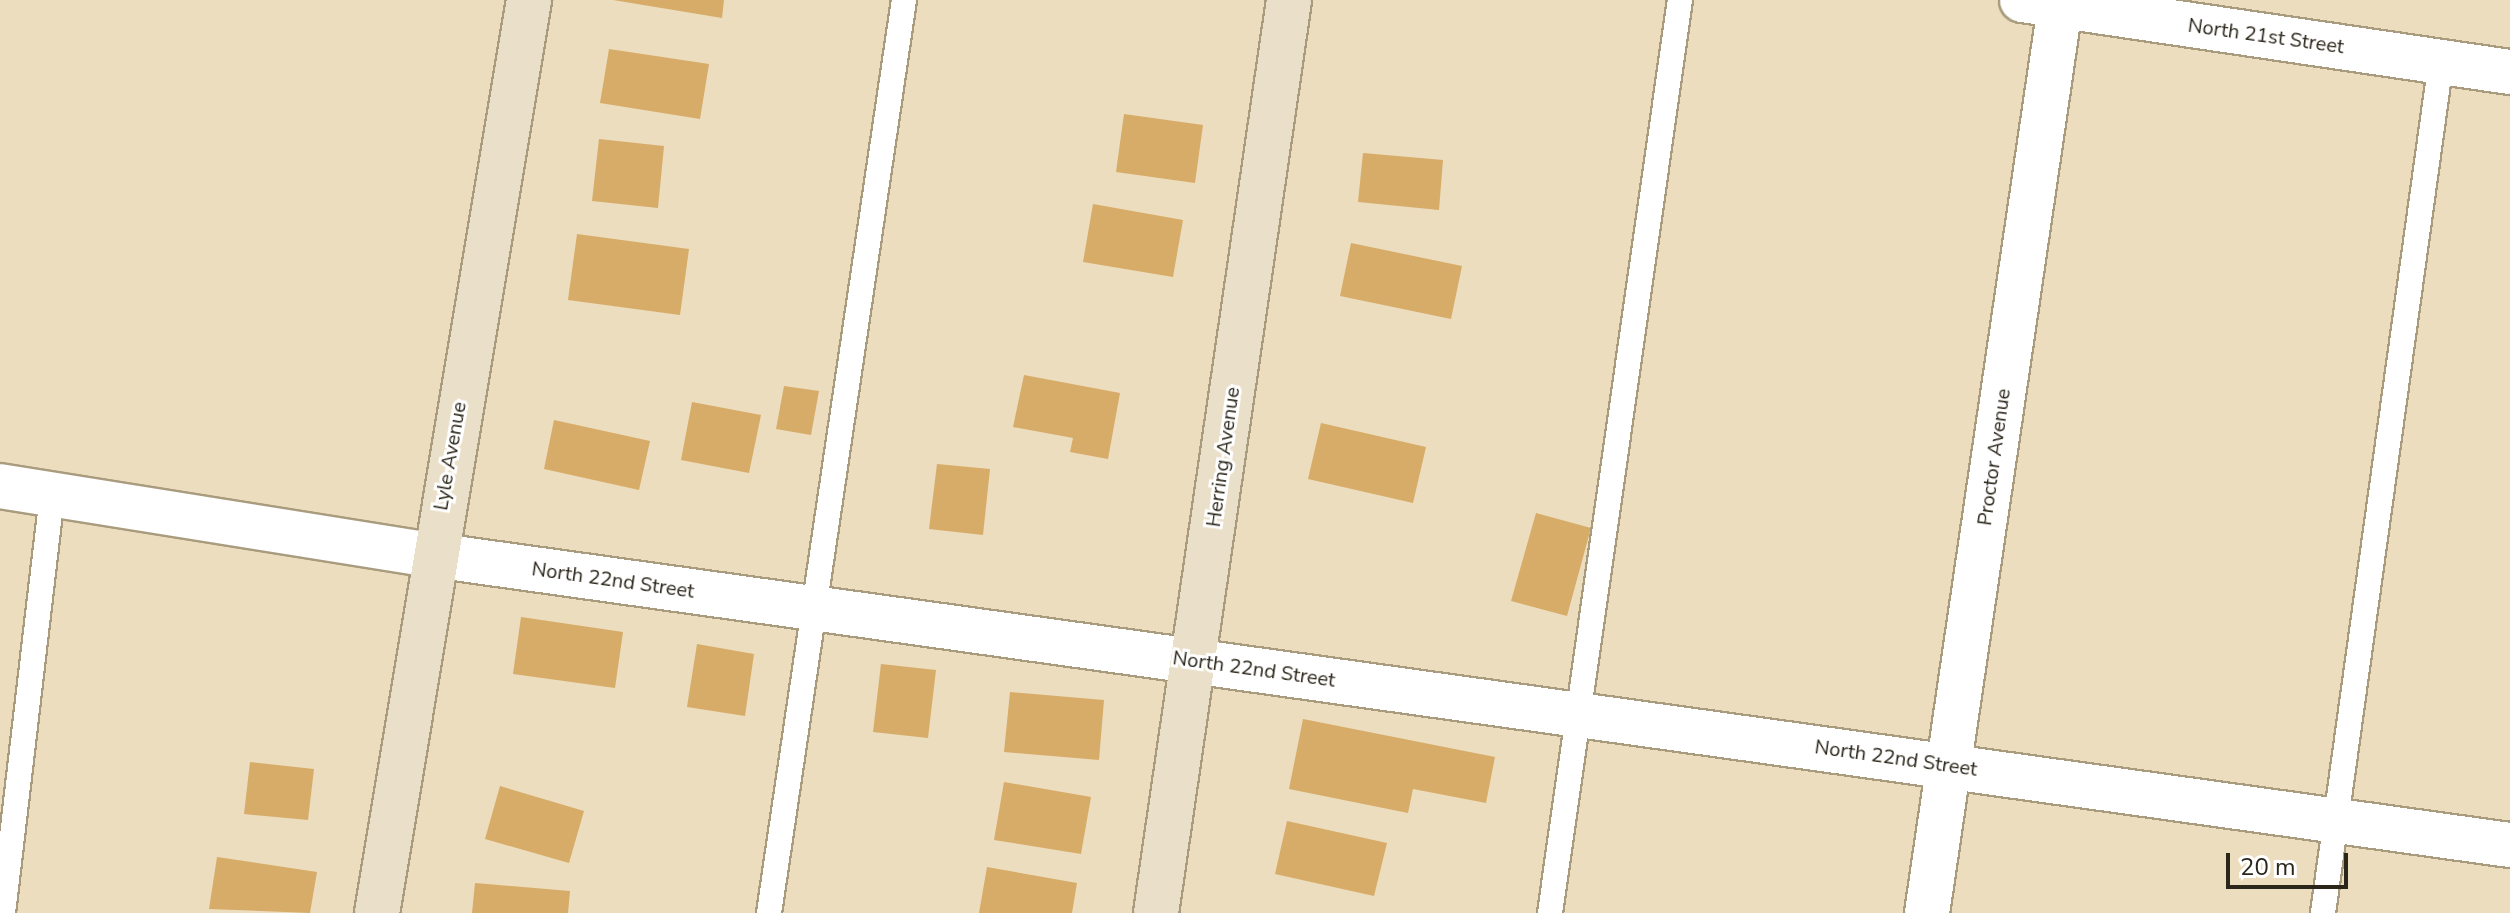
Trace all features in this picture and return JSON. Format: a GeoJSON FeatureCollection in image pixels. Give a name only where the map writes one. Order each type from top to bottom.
{"type":"FeatureCollection","features":[{"type":"Feature","properties":{"kind":"main road","name":"Lyle Avenue"},"geometry":{"type":"LineString","coordinates":[[377,913],[433,555],[529,0]]}},
{"type":"Feature","properties":{"kind":"main road","name":"Herring Avenue"},"geometry":{"type":"LineString","coordinates":[[1156,913],[1289,0]]}},
{"type":"Feature","properties":{"kind":"street","name":"North 21st Street"},"geometry":{"type":"LineString","coordinates":[[2048,2],[2510,72]]}},
{"type":"Feature","properties":{"kind":"street","name":"Proctor Avenue"},"geometry":{"type":"LineString","coordinates":[[1927,913],[1949,766],[2048,2]]}},
{"type":"Feature","properties":{"kind":"street","name":"North 22nd Street"},"geometry":{"type":"LineString","coordinates":[[0,486],[433,555],[2510,845]]}},
{"type":"Feature","properties":{"kind":"lane"},"geometry":{"type":"LineString","coordinates":[[769,913],[904,0]]}},
{"type":"Feature","properties":{"kind":"lane"},"geometry":{"type":"LineString","coordinates":[[1550,913],[1680,0]]}},
{"type":"Feature","properties":{"kind":"lane"},"geometry":{"type":"LineString","coordinates":[[2323,913],[2441,62]]}},
{"type":"Feature","properties":{"kind":"lane"},"geometry":{"type":"LineString","coordinates":[[3,913],[52,494]]}},
{"type":"Feature","properties":{"kind":"building"},"geometry":{"type":"Polygon","coordinates":[[[613,0],[724,0],[722,18],[613,0]]]}},
{"type":"Feature","properties":{"kind":"building"},"geometry":{"type":"Polygon","coordinates":[[[609,49],[709,64],[700,119],[600,103],[609,49]]]}},
{"type":"Feature","properties":{"kind":"building"},"geometry":{"type":"Polygon","coordinates":[[[1124,114],[1203,125],[1195,183],[1116,172],[1124,114]]]}},
{"type":"Feature","properties":{"kind":"building"},"geometry":{"type":"Polygon","coordinates":[[[599,139],[664,146],[658,208],[592,201],[599,139]]]}},
{"type":"Feature","properties":{"kind":"building"},"geometry":{"type":"Polygon","coordinates":[[[1363,153],[1443,160],[1439,210],[1358,202],[1363,153]]]}},
{"type":"Feature","properties":{"kind":"building"},"geometry":{"type":"Polygon","coordinates":[[[1093,204],[1183,220],[1173,277],[1083,262],[1093,204]]]}},
{"type":"Feature","properties":{"kind":"building"},"geometry":{"type":"Polygon","coordinates":[[[577,234],[689,249],[680,315],[568,300],[577,234]]]}},
{"type":"Feature","properties":{"kind":"building"},"geometry":{"type":"Polygon","coordinates":[[[1351,243],[1462,266],[1451,319],[1340,296],[1351,243]]]}},
{"type":"Feature","properties":{"kind":"building"},"geometry":{"type":"Polygon","coordinates":[[[1024,375],[1120,393],[1108,459],[1070,452],[1073,438],[1013,427],[1024,375]]]}},
{"type":"Feature","properties":{"kind":"building"},"geometry":{"type":"Polygon","coordinates":[[[784,386],[819,391],[811,435],[776,429],[784,386]]]}},
{"type":"Feature","properties":{"kind":"building"},"geometry":{"type":"Polygon","coordinates":[[[692,402],[761,415],[749,473],[681,460],[692,402]]]}},
{"type":"Feature","properties":{"kind":"building"},"geometry":{"type":"Polygon","coordinates":[[[554,420],[650,441],[639,490],[544,469],[554,420]]]}},
{"type":"Feature","properties":{"kind":"building"},"geometry":{"type":"Polygon","coordinates":[[[1321,423],[1426,447],[1413,503],[1308,479],[1321,423]]]}},
{"type":"Feature","properties":{"kind":"building"},"geometry":{"type":"Polygon","coordinates":[[[937,464],[990,469],[983,535],[929,529],[937,464]]]}},
{"type":"Feature","properties":{"kind":"building"},"geometry":{"type":"Polygon","coordinates":[[[1536,513],[1591,528],[1567,616],[1511,601],[1536,513]]]}},
{"type":"Feature","properties":{"kind":"building"},"geometry":{"type":"Polygon","coordinates":[[[521,617],[623,632],[615,688],[513,674],[521,617]]]}},
{"type":"Feature","properties":{"kind":"building"},"geometry":{"type":"Polygon","coordinates":[[[697,644],[754,654],[745,716],[687,707],[697,644]]]}},
{"type":"Feature","properties":{"kind":"building"},"geometry":{"type":"Polygon","coordinates":[[[881,664],[936,670],[928,738],[873,732],[881,664]]]}},
{"type":"Feature","properties":{"kind":"building"},"geometry":{"type":"Polygon","coordinates":[[[1010,692],[1104,700],[1099,760],[1004,752],[1010,692]]]}},
{"type":"Feature","properties":{"kind":"building"},"geometry":{"type":"Polygon","coordinates":[[[1303,719],[1495,757],[1486,803],[1413,789],[1408,813],[1289,789],[1303,719]]]}},
{"type":"Feature","properties":{"kind":"building"},"geometry":{"type":"Polygon","coordinates":[[[250,762],[314,769],[308,820],[244,814],[250,762]]]}},
{"type":"Feature","properties":{"kind":"building"},"geometry":{"type":"Polygon","coordinates":[[[1004,782],[1091,797],[1081,854],[994,840],[1004,782]]]}},
{"type":"Feature","properties":{"kind":"building"},"geometry":{"type":"Polygon","coordinates":[[[500,786],[584,811],[569,863],[485,839],[500,786]]]}},
{"type":"Feature","properties":{"kind":"building"},"geometry":{"type":"Polygon","coordinates":[[[1287,821],[1387,843],[1374,896],[1275,874],[1287,821]]]}},
{"type":"Feature","properties":{"kind":"building"},"geometry":{"type":"Polygon","coordinates":[[[217,857],[317,872],[310,913],[209,909],[217,857]]]}},
{"type":"Feature","properties":{"kind":"building"},"geometry":{"type":"Polygon","coordinates":[[[987,867],[1077,883],[1072,913],[979,913],[987,867]]]}},
{"type":"Feature","properties":{"kind":"building"},"geometry":{"type":"Polygon","coordinates":[[[475,883],[570,891],[568,913],[472,913],[475,883]]]}}]}
